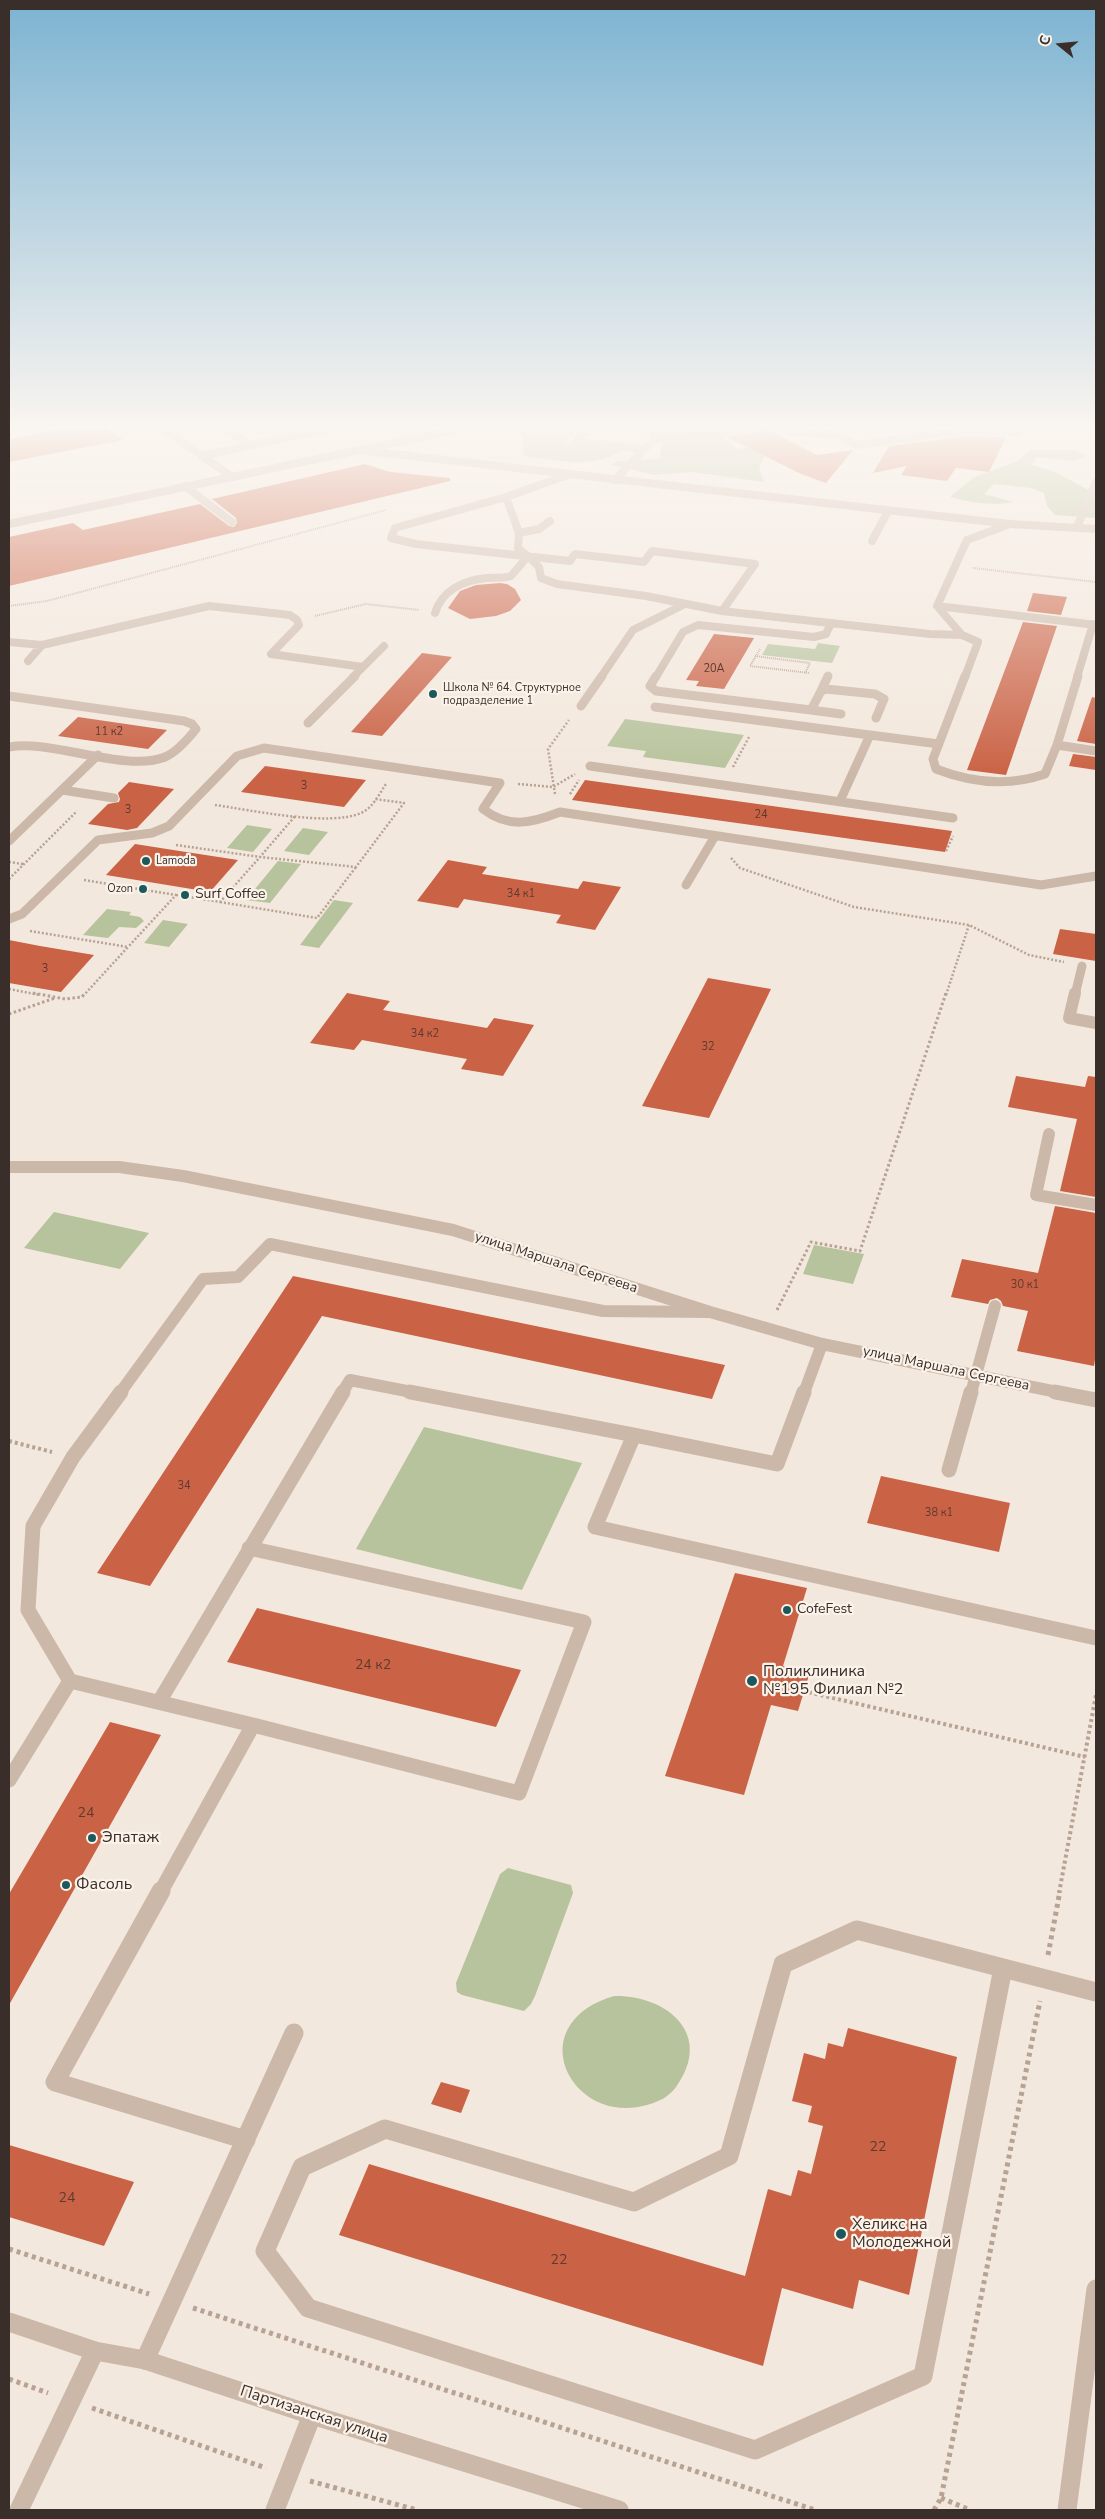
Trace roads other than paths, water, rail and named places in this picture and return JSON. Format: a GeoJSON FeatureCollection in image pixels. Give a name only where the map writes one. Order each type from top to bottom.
{"type":"FeatureCollection","features":[{"type":"Feature","properties":{"kind":"street"},"geometry":{"type":"LineString","coordinates":[[402,541],[416,544],[570,561],[575,554],[644,562],[652,552],[755,564],[722,611]]}},
{"type":"Feature","properties":{"kind":"street"},"geometry":{"type":"LineString","coordinates":[[518,541],[518,548],[539,567],[541,578],[557,584],[646,596],[683,605],[722,611],[962,635],[978,642],[933,760],[936,769],[964,778],[1007,783],[1033,779],[1045,774],[1057,745],[1095,624],[936,606]]}},
{"type":"Feature","properties":{"kind":"street"},"geometry":{"type":"LineString","coordinates":[[936,606],[967,541]]}},
{"type":"Feature","properties":{"kind":"street"},"geometry":{"type":"LineString","coordinates":[[435,612],[436,606],[445,593],[460,585],[486,578],[511,576],[528,556]]}},
{"type":"Feature","properties":{"kind":"street"},"geometry":{"type":"LineString","coordinates":[[580,706],[632,630],[683,605]]}},
{"type":"Feature","properties":{"kind":"street"},"geometry":{"type":"LineString","coordinates":[[9,642],[42,645],[209,606],[290,616],[297,620],[299,625],[271,654],[363,667]]}},
{"type":"Feature","properties":{"kind":"street"},"geometry":{"type":"LineString","coordinates":[[936,606],[962,635]]}},
{"type":"Feature","properties":{"kind":"street"},"geometry":{"type":"LineString","coordinates":[[831,623],[826,634],[819,637],[698,625],[690,626],[683,632],[650,686],[656,691],[841,714]]}},
{"type":"Feature","properties":{"kind":"street"},"geometry":{"type":"LineString","coordinates":[[28,661],[42,645]]}},
{"type":"Feature","properties":{"kind":"street"},"geometry":{"type":"LineString","coordinates":[[308,723],[384,646]]}},
{"type":"Feature","properties":{"kind":"street"},"geometry":{"type":"LineString","coordinates":[[811,710],[828,676]]}},
{"type":"Feature","properties":{"kind":"street"},"geometry":{"type":"LineString","coordinates":[[821,691],[834,689],[880,695],[884,701],[876,718]]}},
{"type":"Feature","properties":{"kind":"street"},"geometry":{"type":"LineString","coordinates":[[9,696],[184,720],[192,724],[196,729],[192,735],[164,757],[143,761],[24,744],[9,747]]}},
{"type":"Feature","properties":{"kind":"street"},"geometry":{"type":"LineString","coordinates":[[655,707],[939,744]]}},
{"type":"Feature","properties":{"kind":"street"},"geometry":{"type":"LineString","coordinates":[[840,802],[870,735]]}},
{"type":"Feature","properties":{"kind":"street"},"geometry":{"type":"LineString","coordinates":[[1057,745],[1096,751]]}},
{"type":"Feature","properties":{"kind":"street"},"geometry":{"type":"LineString","coordinates":[[9,919],[22,914],[98,840],[118,835],[153,835],[169,826],[237,756],[245,752],[264,748],[500,783],[483,809],[495,820],[504,823],[536,821],[560,812],[1041,885],[1096,876]]}},
{"type":"Feature","properties":{"kind":"street"},"geometry":{"type":"LineString","coordinates":[[9,841],[98,755]]}},
{"type":"Feature","properties":{"kind":"street"},"geometry":{"type":"LineString","coordinates":[[590,766],[953,818]]}},
{"type":"Feature","properties":{"kind":"street"},"geometry":{"type":"LineString","coordinates":[[62,790],[114,798]]}},
{"type":"Feature","properties":{"kind":"street"},"geometry":{"type":"LineString","coordinates":[[686,885],[716,836]]}},
{"type":"Feature","properties":{"kind":"street"},"geometry":{"type":"LineString","coordinates":[[1082,966],[1069,1018],[1096,1023]]}},
{"type":"Feature","properties":{"kind":"street"},"geometry":{"type":"LineString","coordinates":[[1049,1134],[1036,1195],[1096,1205]]}},
{"type":"Feature","properties":{"kind":"street","name":"улица Маршала Сергеева"},"geometry":{"type":"LineString","coordinates":[[9,1167],[119,1167],[183,1176],[387,1216],[461,1233],[710,1312],[822,1344],[1096,1400]]}},
{"type":"Feature","properties":{"kind":"street"},"geometry":{"type":"LineString","coordinates":[[249,1548],[584,1622],[519,1793],[160,1702],[70,1682],[28,1610],[33,1526],[73,1457],[203,1279],[238,1277],[270,1244],[602,1311],[710,1312]]}},
{"type":"Feature","properties":{"kind":"street"},"geometry":{"type":"LineString","coordinates":[[949,1470],[995,1306]]}},
{"type":"Feature","properties":{"kind":"street"},"geometry":{"type":"LineString","coordinates":[[160,1702],[249,1548],[350,1380],[777,1464],[822,1344]]}},
{"type":"Feature","properties":{"kind":"street"},"geometry":{"type":"LineString","coordinates":[[634,1435],[594,1527],[1096,1638]]}},
{"type":"Feature","properties":{"kind":"street"},"geometry":{"type":"LineString","coordinates":[[9,1780],[70,1682]]}},
{"type":"Feature","properties":{"kind":"street"},"geometry":{"type":"LineString","coordinates":[[246,2140],[55,2082],[253,1725]]}},
{"type":"Feature","properties":{"kind":"street"},"geometry":{"type":"LineString","coordinates":[[1003,1967],[924,2376],[755,2450],[308,2308],[265,2251],[302,2167],[385,2129],[634,2202],[729,2156],[783,1964],[857,1930],[1003,1967],[1096,1992]]}},
{"type":"Feature","properties":{"kind":"street"},"geometry":{"type":"LineString","coordinates":[[145,2360],[174,2302],[294,2033]]}},
{"type":"Feature","properties":{"kind":"street"},"geometry":{"type":"LineString","coordinates":[[1067,2510],[1096,2288]]}},
{"type":"Feature","properties":{"kind":"street","name":"Партизанская улица"},"geometry":{"type":"LineString","coordinates":[[9,2322],[95,2351],[145,2360],[312,2416],[619,2510]]}},
{"type":"Feature","properties":{"kind":"street"},"geometry":{"type":"LineString","coordinates":[[19,2510],[95,2351]]}},
{"type":"Feature","properties":{"kind":"street"},"geometry":{"type":"LineString","coordinates":[[275,2510],[312,2416]]}},
{"type":"Feature","properties":{"kind":"place","name":"Школа № 64. Структурное подразделение 1"},"geometry":{"type":"Point","coordinates":[433,694]}},
{"type":"Feature","properties":{"kind":"place","name":"Lamoda"},"geometry":{"type":"Point","coordinates":[146,861]}},
{"type":"Feature","properties":{"kind":"place","name":"Ozon"},"geometry":{"type":"Point","coordinates":[143,889]}},
{"type":"Feature","properties":{"kind":"place","name":"Surf Coffee"},"geometry":{"type":"Point","coordinates":[185,895]}},
{"type":"Feature","properties":{"kind":"place","name":"CofeFest"},"geometry":{"type":"Point","coordinates":[787,1610]}},
{"type":"Feature","properties":{"kind":"place","name":"Поликлиника №195 Филиал №2"},"geometry":{"type":"Point","coordinates":[752,1681]}},
{"type":"Feature","properties":{"kind":"place","name":"Эпатаж"},"geometry":{"type":"Point","coordinates":[92,1838]}},
{"type":"Feature","properties":{"kind":"place","name":"Фасоль"},"geometry":{"type":"Point","coordinates":[66,1885]}},
{"type":"Feature","properties":{"kind":"place","name":"Хеликс на Молодежной"},"geometry":{"type":"Point","coordinates":[841,2234]}}]}
